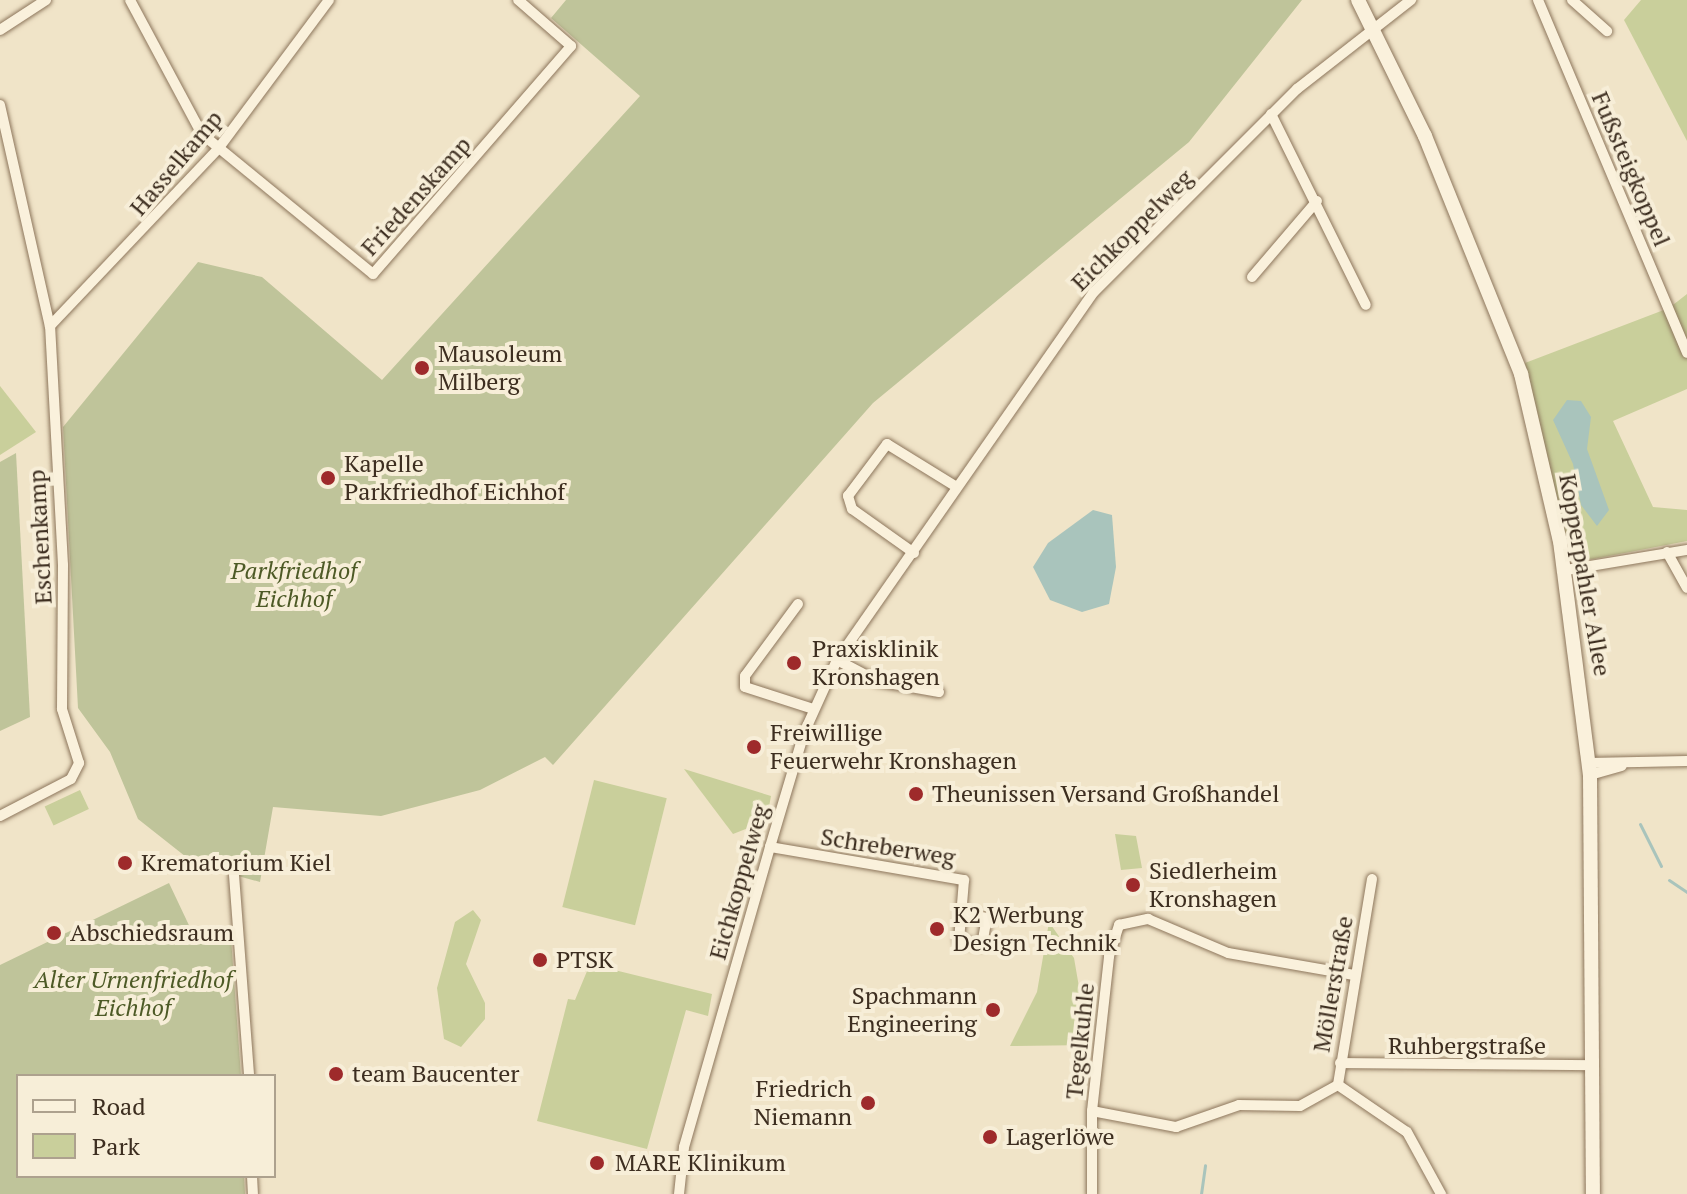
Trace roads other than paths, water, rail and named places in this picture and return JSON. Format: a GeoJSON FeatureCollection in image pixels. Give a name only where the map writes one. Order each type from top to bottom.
{"type":"FeatureCollection","features":[{"type":"Feature","properties":{"kind":"street"},"geometry":{"type":"LineString","coordinates":[[0,30],[46,0]]}},
{"type":"Feature","properties":{"kind":"street"},"geometry":{"type":"LineString","coordinates":[[130,0],[176,91],[218,149]]}},
{"type":"Feature","properties":{"kind":"street","name":"Hasselkamp"},"geometry":{"type":"LineString","coordinates":[[50,326],[218,149],[329,0]]}},
{"type":"Feature","properties":{"kind":"street","name":"Friedenskamp"},"geometry":{"type":"LineString","coordinates":[[218,149],[365,271],[380,271],[571,46],[518,0]]}},
{"type":"Feature","properties":{"kind":"street","name":"Kopperpahler Allee"},"geometry":{"type":"LineString","coordinates":[[1358,0],[1374,30],[1521,374],[1566,570],[1589,769],[1593,1194]]}},
{"type":"Feature","properties":{"kind":"street","name":"Eichkoppelweg"},"geometry":{"type":"LineString","coordinates":[[679,1194],[684,1147],[770,847],[813,709],[837,660],[955,486],[1094,292],[1271,114],[1411,0]]}},
{"type":"Feature","properties":{"kind":"street","name":"Fußsteigkoppel"},"geometry":{"type":"LineString","coordinates":[[1538,0],[1687,353]]}},
{"type":"Feature","properties":{"kind":"street"},"geometry":{"type":"LineString","coordinates":[[1572,0],[1607,31]]}},
{"type":"Feature","properties":{"kind":"street"},"geometry":{"type":"LineString","coordinates":[[0,105],[50,326]]}},
{"type":"Feature","properties":{"kind":"street"},"geometry":{"type":"LineString","coordinates":[[1271,114],[1317,201],[1366,305]]}},
{"type":"Feature","properties":{"kind":"street"},"geometry":{"type":"LineString","coordinates":[[1252,277],[1317,201]]}},
{"type":"Feature","properties":{"kind":"street","name":"Eschenkamp"},"geometry":{"type":"LineString","coordinates":[[0,816],[77,773],[67,728],[50,326]]}},
{"type":"Feature","properties":{"kind":"street"},"geometry":{"type":"LineString","coordinates":[[913,552],[849,502],[879,448],[895,444],[955,486]]}},
{"type":"Feature","properties":{"kind":"street"},"geometry":{"type":"LineString","coordinates":[[1566,570],[1687,550]]}},
{"type":"Feature","properties":{"kind":"street"},"geometry":{"type":"LineString","coordinates":[[1667,552],[1687,588]]}},
{"type":"Feature","properties":{"kind":"street"},"geometry":{"type":"LineString","coordinates":[[798,604],[745,676],[745,687],[813,709]]}},
{"type":"Feature","properties":{"kind":"street"},"geometry":{"type":"LineString","coordinates":[[837,660],[877,681],[939,692]]}},
{"type":"Feature","properties":{"kind":"street"},"geometry":{"type":"LineString","coordinates":[[1589,769],[1687,761]]}},
{"type":"Feature","properties":{"kind":"street","name":"Schreberweg"},"geometry":{"type":"LineString","coordinates":[[770,847],[964,880],[964,914]]}},
{"type":"Feature","properties":{"kind":"street"},"geometry":{"type":"LineString","coordinates":[[234,875],[249,1074]]}},
{"type":"Feature","properties":{"kind":"street","name":"Möllerstraße"},"geometry":{"type":"LineString","coordinates":[[1372,879],[1338,1085],[1407,1132],[1441,1194]]}},
{"type":"Feature","properties":{"kind":"street","name":"Tegelkuhle"},"geometry":{"type":"LineString","coordinates":[[1092,1194],[1092,1111],[1115,929],[1148,919],[1228,953],[1354,975]]}},
{"type":"Feature","properties":{"kind":"street","name":"Ruhbergstraße"},"geometry":{"type":"LineString","coordinates":[[1340,1063],[1594,1065]]}},
{"type":"Feature","properties":{"kind":"street"},"geometry":{"type":"LineString","coordinates":[[1092,1111],[1176,1127],[1239,1105],[1300,1106],[1338,1085]]}},
{"type":"Feature","properties":{"kind":"water"},"geometry":{"type":"Polygon","coordinates":[[[1567,400],[1581,401],[1591,417],[1587,449],[1609,510],[1597,526],[1581,505],[1573,464],[1553,420],[1567,400]]]}},
{"type":"Feature","properties":{"kind":"water"},"geometry":{"type":"Polygon","coordinates":[[[1093,510],[1112,515],[1116,567],[1109,604],[1082,612],[1050,600],[1033,567],[1048,543],[1093,510]]]}},
{"type":"Feature","properties":{"kind":"waterway"},"geometry":{"type":"LineString","coordinates":[[1640,824],[1661,866]]}},
{"type":"Feature","properties":{"kind":"waterway"},"geometry":{"type":"LineString","coordinates":[[1669,880],[1687,892]]}},
{"type":"Feature","properties":{"kind":"waterway"},"geometry":{"type":"LineString","coordinates":[[1201,1194],[1205,1165]]}},
{"type":"Feature","properties":{"kind":"place","name":"Mausoleum Milberg"},"geometry":{"type":"Point","coordinates":[422,368]}},
{"type":"Feature","properties":{"kind":"place","name":"Kapelle Parkfriedhof Eichhof"},"geometry":{"type":"Point","coordinates":[328,478]}},
{"type":"Feature","properties":{"kind":"place","name":"Praxisklinik Kronshagen"},"geometry":{"type":"Point","coordinates":[794,663]}},
{"type":"Feature","properties":{"kind":"place","name":"Freiwillige Feuerwehr Kronshagen"},"geometry":{"type":"Point","coordinates":[754,747]}},
{"type":"Feature","properties":{"kind":"place","name":"Theunissen Versand Großhandel"},"geometry":{"type":"Point","coordinates":[916,794]}},
{"type":"Feature","properties":{"kind":"place","name":"Krematorium Kiel"},"geometry":{"type":"Point","coordinates":[125,863]}},
{"type":"Feature","properties":{"kind":"place","name":"Siedlerheim Kronshagen"},"geometry":{"type":"Point","coordinates":[1133,885]}},
{"type":"Feature","properties":{"kind":"place","name":"K2 Werbung Design Technik"},"geometry":{"type":"Point","coordinates":[937,929]}},
{"type":"Feature","properties":{"kind":"place","name":"Abschiedsraum"},"geometry":{"type":"Point","coordinates":[54,933]}},
{"type":"Feature","properties":{"kind":"place","name":"PTSK"},"geometry":{"type":"Point","coordinates":[540,960]}},
{"type":"Feature","properties":{"kind":"place","name":"Spachmann Engineering"},"geometry":{"type":"Point","coordinates":[993,1010]}},
{"type":"Feature","properties":{"kind":"place","name":"team Baucenter"},"geometry":{"type":"Point","coordinates":[336,1074]}},
{"type":"Feature","properties":{"kind":"place","name":"Friedrich Niemann"},"geometry":{"type":"Point","coordinates":[868,1103]}},
{"type":"Feature","properties":{"kind":"place","name":"Lagerlöwe"},"geometry":{"type":"Point","coordinates":[990,1137]}},
{"type":"Feature","properties":{"kind":"place","name":"MARE Klinikum"},"geometry":{"type":"Point","coordinates":[597,1163]}},
{"type":"Feature","properties":{"kind":"park label","name":"Parkfriedhof Eichhof"},"geometry":{"type":"Point","coordinates":[294,585]}},
{"type":"Feature","properties":{"kind":"park label","name":"Alter Urnenfriedhof Eichhof"},"geometry":{"type":"Point","coordinates":[133,994]}}]}
